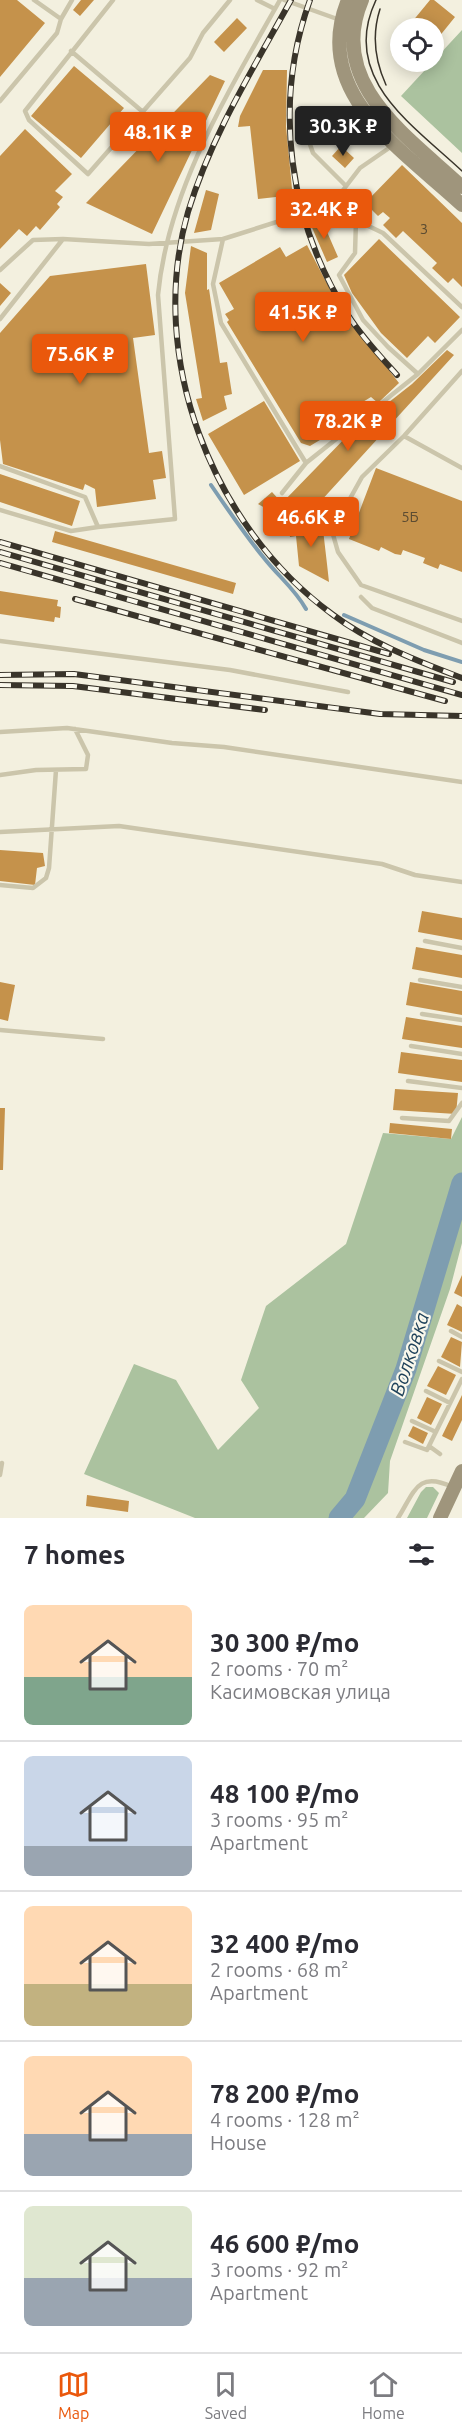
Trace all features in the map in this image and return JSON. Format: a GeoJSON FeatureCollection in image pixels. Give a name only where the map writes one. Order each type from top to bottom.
{"type":"FeatureCollection","features":[{"type":"Feature","properties":{"kind":"main road"},"geometry":{"type":"LineString","coordinates":[[348,0],[348,22],[361,80],[400,138],[462,205]]}},
{"type":"Feature","properties":{"kind":"main road"},"geometry":{"type":"LineString","coordinates":[[348,22],[362,0]]}},
{"type":"Feature","properties":{"kind":"main road"},"geometry":{"type":"LineString","coordinates":[[400,138],[462,187]]}},
{"type":"Feature","properties":{"kind":"main road"},"geometry":{"type":"LineString","coordinates":[[440,1518],[462,1472]]}},
{"type":"Feature","properties":{"kind":"lane"},"geometry":{"type":"LineString","coordinates":[[34,0],[61,19]]}},
{"type":"Feature","properties":{"kind":"lane"},"geometry":{"type":"LineString","coordinates":[[0,101],[57,33],[61,19],[72,0]]}},
{"type":"Feature","properties":{"kind":"lane"},"geometry":{"type":"LineString","coordinates":[[113,0],[25,111],[29,120],[87,174],[190,58],[203,33],[230,0]]}},
{"type":"Feature","properties":{"kind":"lane"},"geometry":{"type":"LineString","coordinates":[[258,0],[275,9]]}},
{"type":"Feature","properties":{"kind":"lane"},"geometry":{"type":"LineString","coordinates":[[0,510],[71,531],[175,519],[158,295],[161,265],[167,242],[193,170],[231,86],[282,0],[348,22]]}},
{"type":"Feature","properties":{"kind":"lane"},"geometry":{"type":"LineString","coordinates":[[71,51],[142,112]]}},
{"type":"Feature","properties":{"kind":"lane"},"geometry":{"type":"LineString","coordinates":[[306,133],[313,153],[345,185]]}},
{"type":"Feature","properties":{"kind":"lane"},"geometry":{"type":"LineString","coordinates":[[0,270],[33,240],[167,242],[223,239],[308,212],[337,198],[360,168],[400,138]]}},
{"type":"Feature","properties":{"kind":"lane"},"geometry":{"type":"LineString","coordinates":[[337,198],[356,220],[383,233],[462,307]]}},
{"type":"Feature","properties":{"kind":"lane"},"geometry":{"type":"LineString","coordinates":[[356,220],[354,253],[339,275],[363,320],[418,374]]}},
{"type":"Feature","properties":{"kind":"lane"},"geometry":{"type":"LineString","coordinates":[[0,319],[63,239]]}},
{"type":"Feature","properties":{"kind":"lane"},"geometry":{"type":"LineString","coordinates":[[223,239],[213,284],[221,323],[306,463]]}},
{"type":"Feature","properties":{"kind":"lane"},"geometry":{"type":"LineString","coordinates":[[282,493],[306,463],[418,374],[462,330]]}},
{"type":"Feature","properties":{"kind":"lane"},"geometry":{"type":"LineString","coordinates":[[462,371],[404,436],[362,477],[332,531],[338,552],[361,585],[462,621]]}},
{"type":"Feature","properties":{"kind":"lane"},"geometry":{"type":"LineString","coordinates":[[404,436],[462,468]]}},
{"type":"Feature","properties":{"kind":"lane"},"geometry":{"type":"LineString","coordinates":[[0,466],[85,497],[98,527]]}},
{"type":"Feature","properties":{"kind":"lane"},"geometry":{"type":"LineString","coordinates":[[361,597],[372,608],[462,643]]}},
{"type":"Feature","properties":{"kind":"lane"},"geometry":{"type":"LineString","coordinates":[[0,641],[230,670],[348,692]]}},
{"type":"Feature","properties":{"kind":"lane"},"geometry":{"type":"LineString","coordinates":[[0,732],[75,729],[172,743],[224,747],[462,782]]}},
{"type":"Feature","properties":{"kind":"lane"},"geometry":{"type":"LineString","coordinates":[[0,775],[86,769],[88,755],[75,729]]}},
{"type":"Feature","properties":{"kind":"lane"},"geometry":{"type":"LineString","coordinates":[[0,885],[33,888],[40,885],[49,868],[56,770]]}},
{"type":"Feature","properties":{"kind":"lane"},"geometry":{"type":"LineString","coordinates":[[0,832],[119,826],[382,864],[415,875],[462,882]]}},
{"type":"Feature","properties":{"kind":"lane"},"geometry":{"type":"LineString","coordinates":[[425,941],[462,948]]}},
{"type":"Feature","properties":{"kind":"lane"},"geometry":{"type":"LineString","coordinates":[[420,980],[462,987]]}},
{"type":"Feature","properties":{"kind":"lane"},"geometry":{"type":"LineString","coordinates":[[422,1014],[462,1020]]}},
{"type":"Feature","properties":{"kind":"lane"},"geometry":{"type":"LineString","coordinates":[[0,1030],[103,1039]]}},
{"type":"Feature","properties":{"kind":"lane"},"geometry":{"type":"LineString","coordinates":[[411,1046],[462,1054]]}},
{"type":"Feature","properties":{"kind":"lane"},"geometry":{"type":"LineString","coordinates":[[408,1081],[462,1088]]}},
{"type":"Feature","properties":{"kind":"lane"},"geometry":{"type":"LineString","coordinates":[[402,1118],[449,1121],[462,1103]]}},
{"type":"Feature","properties":{"kind":"lane"},"geometry":{"type":"LineString","coordinates":[[451,1331],[462,1337]]}},
{"type":"Feature","properties":{"kind":"lane"},"geometry":{"type":"LineString","coordinates":[[439,1361],[462,1372]]}},
{"type":"Feature","properties":{"kind":"lane"},"geometry":{"type":"LineString","coordinates":[[405,1442],[427,1450],[462,1379]]}},
{"type":"Feature","properties":{"kind":"lane"},"geometry":{"type":"LineString","coordinates":[[426,1391],[450,1404]]}},
{"type":"Feature","properties":{"kind":"lane"},"geometry":{"type":"LineString","coordinates":[[412,1420],[436,1432]]}},
{"type":"Feature","properties":{"kind":"lane"},"geometry":{"type":"LineString","coordinates":[[429,1446],[440,1454]]}},
{"type":"Feature","properties":{"kind":"lane"},"geometry":{"type":"LineString","coordinates":[[0,1475],[2,1463]]}},
{"type":"Feature","properties":{"kind":"lane"},"geometry":{"type":"LineString","coordinates":[[398,1518],[417,1486],[425,1481],[436,1481],[454,1488]]}},
{"type":"Feature","properties":{"kind":"green space"},"geometry":{"type":"Polygon","coordinates":[[[462,30],[462,153],[401,96],[423,72],[444,72],[444,49],[462,30]]]}},
{"type":"Feature","properties":{"kind":"green space"},"geometry":{"type":"Polygon","coordinates":[[[462,1117],[462,1243],[450,1289],[390,1461],[388,1493],[364,1518],[195,1518],[84,1474],[134,1364],[176,1380],[218,1450],[259,1408],[241,1380],[266,1306],[346,1244],[383,1133],[451,1139],[462,1117]]]}},
{"type":"Feature","properties":{"kind":"green space"},"geometry":{"type":"Polygon","coordinates":[[[426,1487],[433,1487],[439,1493],[427,1518],[407,1518],[421,1492],[426,1487]]]}},
{"type":"Feature","properties":{"kind":"building"},"geometry":{"type":"Polygon","coordinates":[[[0,0],[17,0],[45,23],[0,77],[0,0]]]}},
{"type":"Feature","properties":{"kind":"building"},"geometry":{"type":"Polygon","coordinates":[[[81,0],[94,0],[80,16],[73,10],[81,0]]]}},
{"type":"Feature","properties":{"kind":"building"},"geometry":{"type":"Polygon","coordinates":[[[430,0],[434,0],[455,17],[444,31],[444,18],[415,18],[430,0]]]}},
{"type":"Feature","properties":{"kind":"building"},"geometry":{"type":"Polygon","coordinates":[[[237,18],[247,28],[224,52],[214,42],[237,18]]]}},
{"type":"Feature","properties":{"kind":"building"},"geometry":{"type":"Polygon","coordinates":[[[74,66],[124,108],[81,158],[31,116],[74,66]]]}},
{"type":"Feature","properties":{"kind":"building"},"geometry":{"type":"Polygon","coordinates":[[[263,70],[287,70],[286,126],[293,199],[277,201],[276,197],[258,199],[250,126],[238,127],[240,116],[263,70]]]}},
{"type":"Feature","properties":{"kind":"building"},"geometry":{"type":"Polygon","coordinates":[[[210,75],[225,81],[152,234],[86,203],[210,75]]]}},
{"type":"Feature","properties":{"kind":"building"},"geometry":{"type":"Polygon","coordinates":[[[25,129],[72,174],[55,191],[63,197],[57,204],[60,207],[40,230],[36,226],[27,236],[19,229],[0,249],[0,156],[25,129]]]}},
{"type":"Feature","properties":{"kind":"building"},"geometry":{"type":"Polygon","coordinates":[[[341,146],[354,158],[345,168],[332,156],[341,146]]]}},
{"type":"Feature","properties":{"kind":"building"},"geometry":{"type":"Polygon","coordinates":[[[402,165],[462,223],[462,287],[453,278],[448,283],[432,268],[437,263],[403,231],[396,238],[383,225],[390,218],[383,212],[378,216],[365,203],[402,165]]]}},
{"type":"Feature","properties":{"kind":"building"},"geometry":{"type":"Polygon","coordinates":[[[206,190],[219,194],[211,230],[194,233],[206,190]]]}},
{"type":"Feature","properties":{"kind":"building"},"geometry":{"type":"Polygon","coordinates":[[[321,218],[338,257],[327,262],[310,223],[321,218]]]}},
{"type":"Feature","properties":{"kind":"building"},"geometry":{"type":"Polygon","coordinates":[[[379,239],[460,317],[435,343],[428,336],[407,358],[381,333],[352,293],[344,275],[379,239]]]}},
{"type":"Feature","properties":{"kind":"building"},"geometry":{"type":"Polygon","coordinates":[[[307,245],[338,305],[399,383],[378,403],[371,397],[343,414],[348,423],[310,446],[301,443],[227,322],[229,320],[225,314],[234,309],[219,283],[280,247],[286,257],[307,245]]]}},
{"type":"Feature","properties":{"kind":"building"},"geometry":{"type":"Polygon","coordinates":[[[191,246],[207,253],[207,290],[209,289],[220,363],[227,362],[232,394],[224,396],[227,409],[203,421],[196,399],[202,398],[185,293],[191,246]]]}},
{"type":"Feature","properties":{"kind":"building"},"geometry":{"type":"Polygon","coordinates":[[[146,264],[155,335],[133,338],[149,453],[162,451],[166,478],[153,480],[156,499],[97,507],[95,489],[85,484],[83,490],[3,464],[0,440],[0,333],[50,276],[146,264]]]}},
{"type":"Feature","properties":{"kind":"building"},"geometry":{"type":"Polygon","coordinates":[[[0,283],[11,293],[0,306],[0,283]]]}},
{"type":"Feature","properties":{"kind":"building"},"geometry":{"type":"Polygon","coordinates":[[[447,350],[454,355],[309,514],[300,521],[295,516],[290,522],[258,504],[272,492],[282,503],[351,432],[412,384],[447,350]]]}},
{"type":"Feature","properties":{"kind":"building"},"geometry":{"type":"Polygon","coordinates":[[[264,401],[300,461],[244,495],[208,434],[264,401]]]}},
{"type":"Feature","properties":{"kind":"building"},"geometry":{"type":"Polygon","coordinates":[[[376,468],[462,501],[462,572],[440,564],[438,569],[423,563],[425,558],[403,550],[401,555],[381,547],[379,551],[349,539],[376,468]]]}},
{"type":"Feature","properties":{"kind":"building"},"geometry":{"type":"Polygon","coordinates":[[[0,474],[80,501],[72,526],[0,502],[0,474]]]}},
{"type":"Feature","properties":{"kind":"building"},"geometry":{"type":"Polygon","coordinates":[[[322,521],[329,582],[299,566],[296,536],[290,537],[288,526],[322,521]]]}},
{"type":"Feature","properties":{"kind":"building"},"geometry":{"type":"Polygon","coordinates":[[[55,531],[236,583],[233,594],[52,542],[55,531]]]}},
{"type":"Feature","properties":{"kind":"building"},"geometry":{"type":"Polygon","coordinates":[[[0,591],[58,600],[57,606],[61,607],[60,618],[55,617],[54,622],[0,614],[0,591]]]}},
{"type":"Feature","properties":{"kind":"building"},"geometry":{"type":"Polygon","coordinates":[[[0,850],[43,853],[45,866],[37,868],[35,885],[0,881],[0,850]]]}},
{"type":"Feature","properties":{"kind":"building"},"geometry":{"type":"Polygon","coordinates":[[[422,911],[462,918],[462,940],[418,932],[422,911]]]}},
{"type":"Feature","properties":{"kind":"building"},"geometry":{"type":"Polygon","coordinates":[[[416,947],[462,955],[462,978],[412,969],[416,947]]]}},
{"type":"Feature","properties":{"kind":"building"},"geometry":{"type":"Polygon","coordinates":[[[0,982],[15,985],[8,1021],[0,1019],[0,982]]]}},
{"type":"Feature","properties":{"kind":"building"},"geometry":{"type":"Polygon","coordinates":[[[410,982],[462,991],[462,1015],[406,1005],[410,982]]]}},
{"type":"Feature","properties":{"kind":"building"},"geometry":{"type":"Polygon","coordinates":[[[406,1017],[462,1026],[462,1048],[402,1039],[406,1017]]]}},
{"type":"Feature","properties":{"kind":"building"},"geometry":{"type":"Polygon","coordinates":[[[401,1052],[462,1060],[462,1082],[398,1073],[401,1052]]]}},
{"type":"Feature","properties":{"kind":"building"},"geometry":{"type":"Polygon","coordinates":[[[395,1089],[458,1093],[456,1114],[393,1110],[395,1089]]]}},
{"type":"Feature","properties":{"kind":"building"},"geometry":{"type":"Polygon","coordinates":[[[0,1108],[5,1108],[3,1170],[0,1170],[0,1108]]]}},
{"type":"Feature","properties":{"kind":"building"},"geometry":{"type":"Polygon","coordinates":[[[390,1123],[452,1129],[451,1139],[389,1133],[390,1123]]]}},
{"type":"Feature","properties":{"kind":"building"},"geometry":{"type":"Polygon","coordinates":[[[462,1275],[462,1297],[454,1293],[462,1275]]]}},
{"type":"Feature","properties":{"kind":"building"},"geometry":{"type":"Polygon","coordinates":[[[457,1304],[462,1307],[462,1332],[447,1325],[457,1304]]]}},
{"type":"Feature","properties":{"kind":"building"},"geometry":{"type":"Polygon","coordinates":[[[451,1337],[462,1342],[460,1367],[441,1357],[451,1337]]]}},
{"type":"Feature","properties":{"kind":"building"},"geometry":{"type":"Polygon","coordinates":[[[438,1366],[456,1375],[446,1395],[427,1386],[438,1366]]]}},
{"type":"Feature","properties":{"kind":"building"},"geometry":{"type":"Polygon","coordinates":[[[462,1395],[462,1420],[452,1441],[442,1436],[462,1395]]]}},
{"type":"Feature","properties":{"kind":"building"},"geometry":{"type":"Polygon","coordinates":[[[427,1397],[442,1404],[431,1425],[417,1418],[427,1397]]]}},
{"type":"Feature","properties":{"kind":"building"},"geometry":{"type":"Polygon","coordinates":[[[413,1426],[428,1433],[423,1444],[408,1436],[413,1426]]]}},
{"type":"Feature","properties":{"kind":"building"},"geometry":{"type":"Polygon","coordinates":[[[87,1495],[129,1501],[128,1512],[86,1506],[87,1495]]]}},
{"type":"Feature","properties":{"kind":"waterway"},"geometry":{"type":"LineString","coordinates":[[211,485],[269,565],[297,595],[306,609]]}},
{"type":"Feature","properties":{"kind":"waterway"},"geometry":{"type":"LineString","coordinates":[[344,615],[424,650],[462,662]]}},
{"type":"Feature","properties":{"kind":"waterway","name":"Волковка"},"geometry":{"type":"LineString","coordinates":[[339,1518],[355,1499],[406,1369],[462,1183]]}},
{"type":"Feature","properties":{"kind":"tram line"},"geometry":{"type":"LineString","coordinates":[[376,0],[367,28],[367,53],[374,76],[387,98],[404,117],[462,171]]}},
{"type":"Feature","properties":{"kind":"tram line"},"geometry":{"type":"LineString","coordinates":[[380,9],[375,38],[379,67],[386,85]]}},
{"type":"Feature","properties":{"kind":"railway"},"geometry":{"type":"LineString","coordinates":[[291,0],[221,130],[197,184],[188,212],[177,267],[176,324],[183,380],[199,434],[223,486],[253,534],[290,577],[332,614],[362,634],[462,678]]}},
{"type":"Feature","properties":{"kind":"railway"},"geometry":{"type":"LineString","coordinates":[[310,0],[298,40],[292,80],[290,121],[293,162],[300,202],[312,241],[328,279],[348,315],[365,339],[397,375]]}},
{"type":"Feature","properties":{"kind":"railway"},"geometry":{"type":"LineString","coordinates":[[0,542],[389,654]]}},
{"type":"Feature","properties":{"kind":"railway"},"geometry":{"type":"LineString","coordinates":[[0,552],[453,682]]}},
{"type":"Feature","properties":{"kind":"railway"},"geometry":{"type":"LineString","coordinates":[[0,563],[462,695]]}},
{"type":"Feature","properties":{"kind":"railway"},"geometry":{"type":"LineString","coordinates":[[75,599],[445,701]]}},
{"type":"Feature","properties":{"kind":"railway"},"geometry":{"type":"LineString","coordinates":[[0,675],[74,674],[380,714],[462,716]]}},
{"type":"Feature","properties":{"kind":"railway"},"geometry":{"type":"LineString","coordinates":[[0,685],[73,686],[265,710]]}}]}
